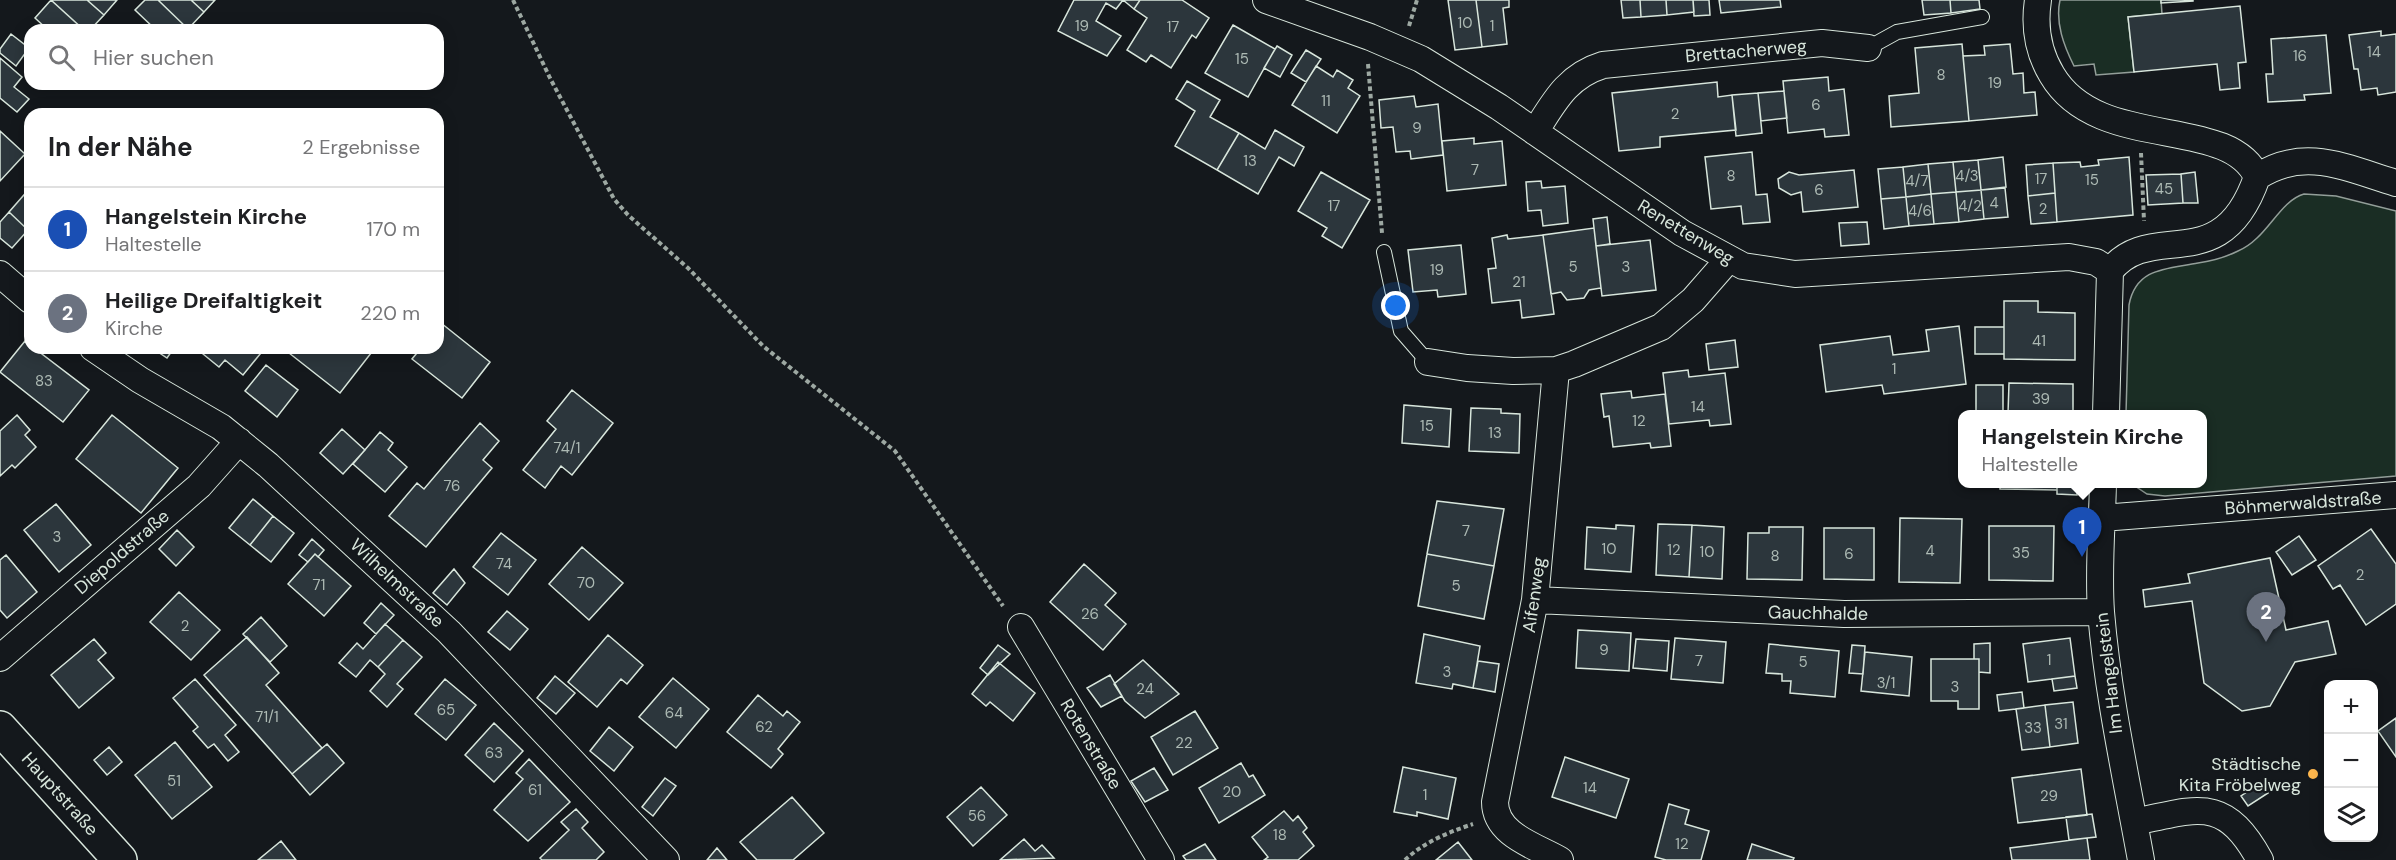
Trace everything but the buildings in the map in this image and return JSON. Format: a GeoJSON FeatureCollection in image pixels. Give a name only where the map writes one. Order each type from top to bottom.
{"type":"FeatureCollection","features":[{"type":"Feature","properties":{"kind":"main road","name":"Hauptstraße"},"geometry":{"type":"LineString","coordinates":[[0,728],[120,860]]}},
{"type":"Feature","properties":{"kind":"street","name":"Renettenweg"},"geometry":{"type":"LineString","coordinates":[[1266,0],[1370,37],[1421,59],[1535,132],[1682,233],[1728,260],[1761,271],[1795,274],[2069,257],[2096,262],[2110,271]]}},
{"type":"Feature","properties":{"kind":"street"},"geometry":{"type":"LineString","coordinates":[[2038,0],[2038,42],[2054,79],[2074,101],[2093,112],[2138,129],[2228,148],[2244,158],[2257,177]]}},
{"type":"Feature","properties":{"kind":"street","name":"Brettacherweg"},"geometry":{"type":"LineString","coordinates":[[1535,132],[1566,85],[1582,73],[1603,65],[1822,43],[1868,48]]}},
{"type":"Feature","properties":{"kind":"street"},"geometry":{"type":"LineString","coordinates":[[2106,410],[2110,271],[2127,255],[2146,249],[2192,243],[2215,236],[2237,216],[2249,198],[2257,177],[2279,164],[2308,160],[2396,183]]}},
{"type":"Feature","properties":{"kind":"street"},"geometry":{"type":"LineString","coordinates":[[1428,362],[1480,369],[1557,370],[1661,327],[1693,300],[1728,260]]}},
{"type":"Feature","properties":{"kind":"street"},"geometry":{"type":"LineString","coordinates":[[0,274],[24,295]]}},
{"type":"Feature","properties":{"kind":"street","name":"Wilhelmstraße"},"geometry":{"type":"LineString","coordinates":[[102,354],[239,441],[340,530],[449,632],[666,860]]}},
{"type":"Feature","properties":{"kind":"street","name":"Aifenweg"},"geometry":{"type":"LineString","coordinates":[[1497,818],[1495,802],[1535,600],[1557,370]]}},
{"type":"Feature","properties":{"kind":"street","name":"Diepoldstraße"},"geometry":{"type":"LineString","coordinates":[[0,658],[199,486],[239,441]]}},
{"type":"Feature","properties":{"kind":"street","name":"Im Hangelstein"},"geometry":{"type":"LineString","coordinates":[[2103,488],[2102,612],[2113,714],[2141,860]]}},
{"type":"Feature","properties":{"kind":"street","name":"Böhmerwaldstraße"},"geometry":{"type":"LineString","coordinates":[[2102,518],[2396,495]]}},
{"type":"Feature","properties":{"kind":"street","name":"Gauchhalde"},"geometry":{"type":"LineString","coordinates":[[1535,600],[1844,614],[2102,612]]}},
{"type":"Feature","properties":{"kind":"street","name":"Rotenstraße"},"geometry":{"type":"LineString","coordinates":[[1022,627],[1161,860]]}},
{"type":"Feature","properties":{"kind":"street"},"geometry":{"type":"LineString","coordinates":[[2134,822],[2198,810],[2213,811],[2227,818],[2239,828],[2260,860]]}},
{"type":"Feature","properties":{"kind":"street"},"geometry":{"type":"LineString","coordinates":[[1497,818],[1510,832],[1560,860]]}},
{"type":"Feature","properties":{"kind":"lane","name":"Brettacherweg"},"geometry":{"type":"LineString","coordinates":[[1868,48],[1897,32],[1982,17]]}},
{"type":"Feature","properties":{"kind":"lane"},"geometry":{"type":"LineString","coordinates":[[1384,252],[1401,331],[1428,362]]}},
{"type":"Feature","properties":{"kind":"path"},"geometry":{"type":"LineString","coordinates":[[513,0],[550,78],[621,208],[688,268],[763,346],[895,451],[997,598],[1022,627]]}},
{"type":"Feature","properties":{"kind":"path"},"geometry":{"type":"LineString","coordinates":[[1370,37],[1367,56],[1384,252]]}},
{"type":"Feature","properties":{"kind":"path"},"geometry":{"type":"LineString","coordinates":[[2138,129],[2146,249]]}},
{"type":"Feature","properties":{"kind":"path"},"geometry":{"type":"LineString","coordinates":[[1405,860],[1417,849],[1446,834],[1497,818]]}},
{"type":"Feature","properties":{"kind":"green space"},"geometry":{"type":"Polygon","coordinates":[[[2060,0],[2161,0],[2162,14],[2128,17],[2134,72],[2096,75],[2094,64],[2074,66],[2061,34],[2060,0]]]}},
{"type":"Feature","properties":{"kind":"green space"},"geometry":{"type":"Polygon","coordinates":[[[2304,194],[2336,196],[2396,211],[2396,476],[2165,496],[2147,494],[2138,488],[2207,488],[2207,410],[2126,410],[2129,305],[2133,293],[2139,283],[2155,272],[2219,258],[2248,245],[2295,198],[2304,194]]]}},
{"type":"Feature","properties":{"kind":"place","name":"Hangelstein Kirche"},"geometry":{"type":"Point","coordinates":[2082,557]}},
{"type":"Feature","properties":{"kind":"place","name":"Heilige Dreifaltigkeit"},"geometry":{"type":"Point","coordinates":[2266,642]}},
{"type":"Feature","properties":{"kind":"place","name":"Städtische Kita Fröbelweg"},"geometry":{"type":"Point","coordinates":[2313,774]}}]}
